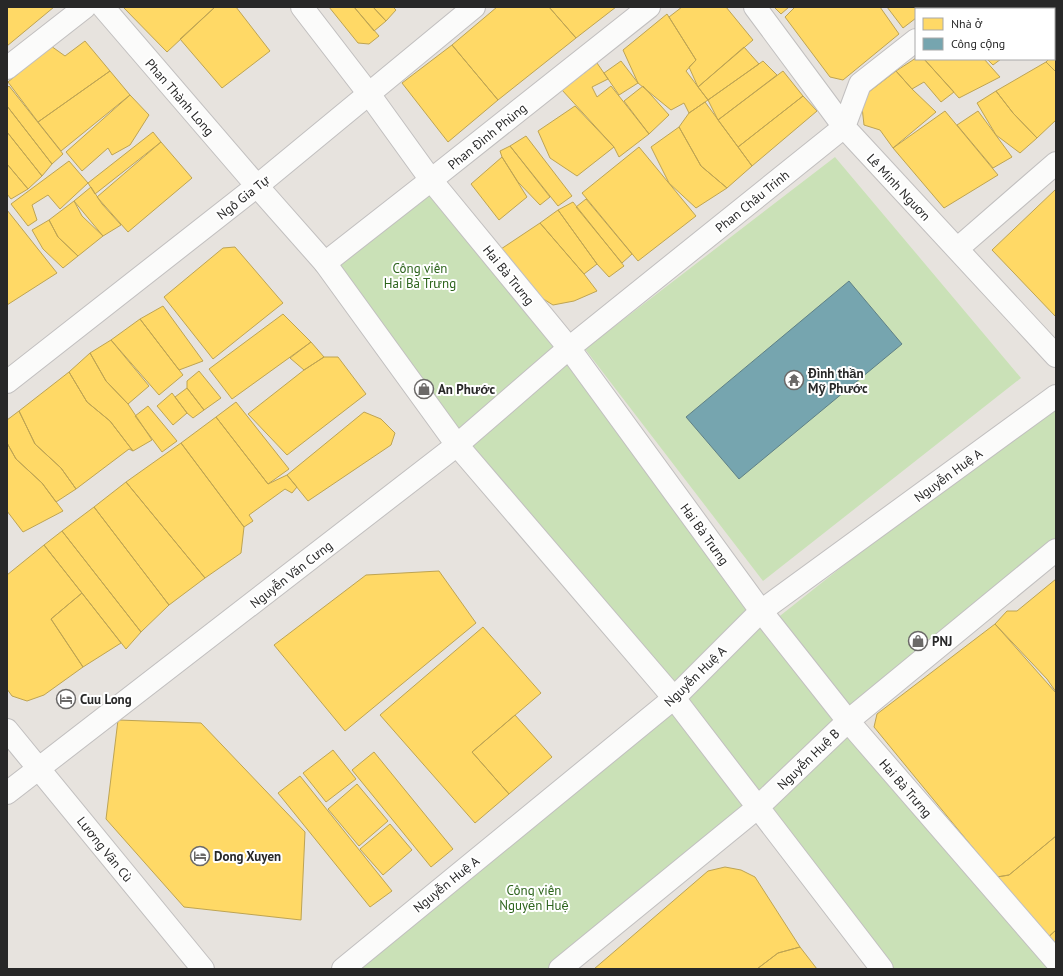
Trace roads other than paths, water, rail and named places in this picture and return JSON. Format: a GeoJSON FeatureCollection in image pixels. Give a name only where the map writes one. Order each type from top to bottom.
{"type":"FeatureCollection","features":[{"type":"Feature","properties":{"kind":"street"},"geometry":{"type":"LineString","coordinates":[[7,68],[85,7]]}},
{"type":"Feature","properties":{"kind":"street","name":"Phan Thành Long"},"geometry":{"type":"LineString","coordinates":[[103,7],[257,186]]}},
{"type":"Feature","properties":{"kind":"street","name":"Hai Bà Trưng"},"geometry":{"type":"LineString","coordinates":[[302,7],[369,94],[432,180],[569,348],[761,611],[848,721],[1056,961]]}},
{"type":"Feature","properties":{"kind":"street","name":"Ngô Gia Tự"},"geometry":{"type":"LineString","coordinates":[[7,382],[257,186],[474,7]]}},
{"type":"Feature","properties":{"kind":"street","name":"Phan Đình Phùng"},"geometry":{"type":"LineString","coordinates":[[325,263],[432,180],[649,7]]}},
{"type":"Feature","properties":{"kind":"street","name":"Lê Minh Nguơn"},"geometry":{"type":"LineString","coordinates":[[755,7],[844,127],[1056,356]]}},
{"type":"Feature","properties":{"kind":"street"},"geometry":{"type":"LineString","coordinates":[[844,127],[860,84],[915,41]]}},
{"type":"Feature","properties":{"kind":"street","name":"Phan Châu Trinh"},"geometry":{"type":"LineString","coordinates":[[569,348],[844,127]]}},
{"type":"Feature","properties":{"kind":"street"},"geometry":{"type":"LineString","coordinates":[[957,249],[1056,163]]}},
{"type":"Feature","properties":{"kind":"street"},"geometry":{"type":"LineString","coordinates":[[257,186],[325,263],[457,445],[674,698],[882,969]]}},
{"type":"Feature","properties":{"kind":"street","name":"Nguyễn Văn Cưng"},"geometry":{"type":"LineString","coordinates":[[7,793],[457,445],[569,348]]}},
{"type":"Feature","properties":{"kind":"street","name":"Nguyễn Huệ A"},"geometry":{"type":"LineString","coordinates":[[343,969],[674,698],[761,611],[1056,396]]}},
{"type":"Feature","properties":{"kind":"street","name":"Nguyễn Huệ B"},"geometry":{"type":"LineString","coordinates":[[560,969],[757,808],[848,721],[1056,550]]}},
{"type":"Feature","properties":{"kind":"street","name":"Lương Vãn Cù"},"geometry":{"type":"LineString","coordinates":[[7,730],[203,969]]}},
{"type":"Feature","properties":{"kind":"place","name":"Đình thần Mỹ Phước"},"geometry":{"type":"Point","coordinates":[794,380]}},
{"type":"Feature","properties":{"kind":"place","name":"An Phước"},"geometry":{"type":"Point","coordinates":[424,389]}},
{"type":"Feature","properties":{"kind":"place","name":"PNJ"},"geometry":{"type":"Point","coordinates":[918,641]}},
{"type":"Feature","properties":{"kind":"place","name":"Cuu Long"},"geometry":{"type":"Point","coordinates":[66,699]}},
{"type":"Feature","properties":{"kind":"place","name":"Dong Xuyen"},"geometry":{"type":"Point","coordinates":[200,856]}},
{"type":"Feature","properties":{"kind":"park label","name":"Công viên Hai Bà Trưng"},"geometry":{"type":"Point","coordinates":[420,276]}},
{"type":"Feature","properties":{"kind":"park label","name":"Công viên Nguyễn Huệ"},"geometry":{"type":"Point","coordinates":[534,898]}}]}
